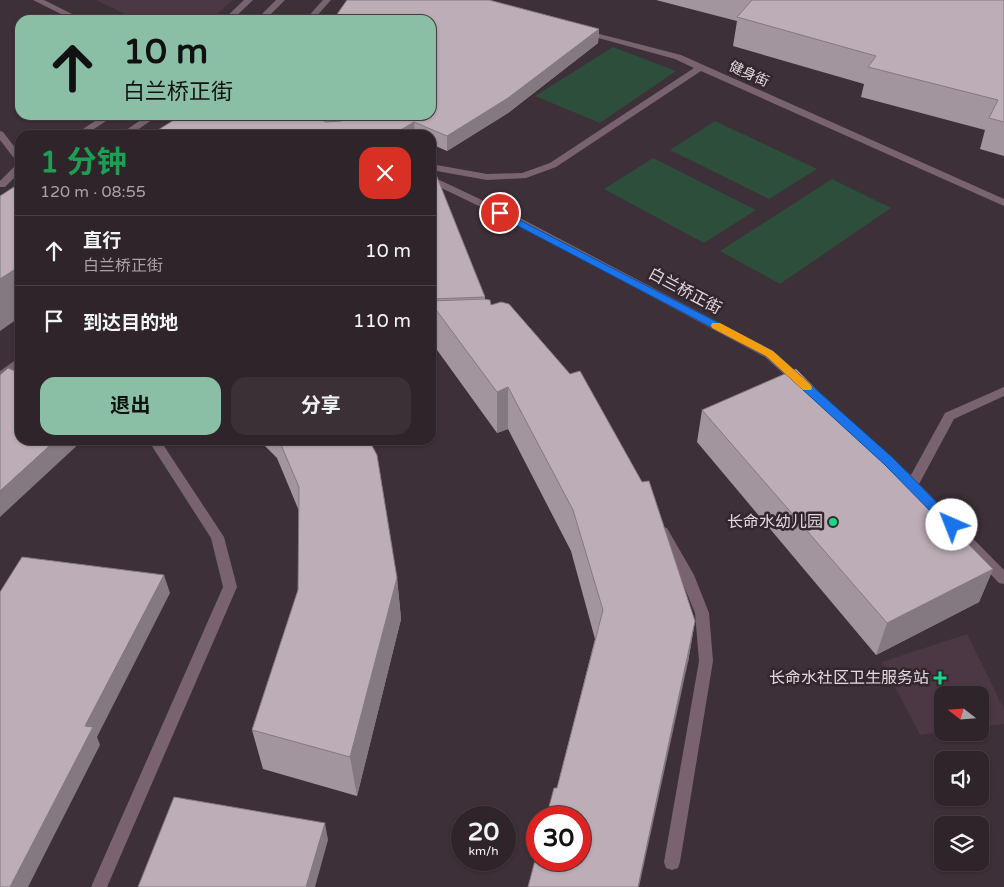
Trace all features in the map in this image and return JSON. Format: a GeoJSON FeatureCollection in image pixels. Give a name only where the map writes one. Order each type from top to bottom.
{"type":"FeatureCollection","features":[{"type":"Feature","properties":{"kind":"street"},"geometry":{"type":"LineString","coordinates":[[38,0],[70,15]]}},
{"type":"Feature","properties":{"kind":"street"},"geometry":{"type":"LineString","coordinates":[[232,15],[248,0]]}},
{"type":"Feature","properties":{"kind":"street"},"geometry":{"type":"LineString","coordinates":[[265,15],[281,0]]}},
{"type":"Feature","properties":{"kind":"street"},"geometry":{"type":"LineString","coordinates":[[314,15],[327,0]]}},
{"type":"Feature","properties":{"kind":"street","name":"健身街"},"geometry":{"type":"LineString","coordinates":[[575,28],[678,57],[1004,203]]}},
{"type":"Feature","properties":{"kind":"street"},"geometry":{"type":"LineString","coordinates":[[436,168],[488,177],[522,176],[553,165],[701,67]]}},
{"type":"Feature","properties":{"kind":"street"},"geometry":{"type":"LineString","coordinates":[[87,130],[102,120]]}},
{"type":"Feature","properties":{"kind":"street"},"geometry":{"type":"LineString","coordinates":[[132,130],[146,120]]}},
{"type":"Feature","properties":{"kind":"street"},"geometry":{"type":"LineString","coordinates":[[0,134],[15,154]]}},
{"type":"Feature","properties":{"kind":"street"},"geometry":{"type":"LineString","coordinates":[[1,185],[15,171]]}},
{"type":"Feature","properties":{"kind":"street"},"geometry":{"type":"LineString","coordinates":[[1,185],[15,176]]}},
{"type":"Feature","properties":{"kind":"street","name":"白兰桥正街"},"geometry":{"type":"LineString","coordinates":[[436,181],[518,221],[769,354],[811,392]]}},
{"type":"Feature","properties":{"kind":"street"},"geometry":{"type":"LineString","coordinates":[[0,377],[15,365]]}},
{"type":"Feature","properties":{"kind":"street"},"geometry":{"type":"LineString","coordinates":[[912,485],[949,416],[1004,391]]}},
{"type":"Feature","properties":{"kind":"street"},"geometry":{"type":"LineString","coordinates":[[846,423],[898,471],[1004,579]]}},
{"type":"Feature","properties":{"kind":"street"},"geometry":{"type":"LineString","coordinates":[[99,887],[230,587],[217,537],[157,445]]}},
{"type":"Feature","properties":{"kind":"street"},"geometry":{"type":"LineString","coordinates":[[653,517],[687,575],[702,613],[706,662],[672,862]]}},
{"type":"Feature","properties":{"kind":"shaded area"},"geometry":{"type":"Polygon","coordinates":[[[96,0],[233,0],[216,15],[127,15],[96,0]]]}},
{"type":"Feature","properties":{"kind":"shaded area","name":"长命水社区卫生服务站"},"geometry":{"type":"Polygon","coordinates":[[[967,634],[1004,709],[1004,724],[989,726],[989,686],[934,686],[934,733],[920,735],[882,662],[967,634]]]}},
{"type":"Feature","properties":{"kind":"green space"},"geometry":{"type":"Polygon","coordinates":[[[613,47],[676,71],[600,123],[535,96],[613,47]]]}},
{"type":"Feature","properties":{"kind":"green space"},"geometry":{"type":"Polygon","coordinates":[[[715,121],[817,169],[769,199],[670,150],[715,121]]]}},
{"type":"Feature","properties":{"kind":"green space"},"geometry":{"type":"Polygon","coordinates":[[[653,158],[756,210],[704,243],[604,189],[653,158]]]}},
{"type":"Feature","properties":{"kind":"green space"},"geometry":{"type":"Polygon","coordinates":[[[832,179],[891,208],[780,284],[720,251],[832,179]]]}},
{"type":"Feature","properties":{"kind":"building"},"geometry":{"type":"Polygon","coordinates":[[[347,0],[489,0],[599,29],[508,98],[447,136],[414,122],[400,130],[158,130],[174,120],[322,120],[326,122],[341,120],[436,120],[436,15],[336,15],[347,0]]]}},
{"type":"Feature","properties":{"kind":"building"},"geometry":{"type":"Polygon","coordinates":[[[752,0],[1004,0],[1004,122],[989,118],[998,100],[868,67],[876,56],[737,17],[752,0]]]}},
{"type":"Feature","properties":{"kind":"building"},"geometry":{"type":"Polygon","coordinates":[[[436,174],[485,297],[436,299],[436,174]]]}},
{"type":"Feature","properties":{"kind":"building"},"geometry":{"type":"Polygon","coordinates":[[[15,186],[15,269],[0,279],[0,196],[15,186]]]}},
{"type":"Feature","properties":{"kind":"building"},"geometry":{"type":"Polygon","coordinates":[[[484,299],[490,300],[491,305],[501,302],[509,304],[570,374],[580,371],[642,482],[649,481],[695,621],[638,887],[528,887],[532,871],[591,871],[591,806],[549,806],[554,788],[557,788],[603,610],[573,510],[508,387],[497,392],[436,310],[436,301],[484,299]]]}},
{"type":"Feature","properties":{"kind":"building"},"geometry":{"type":"Polygon","coordinates":[[[8,368],[15,371],[15,445],[51,445],[0,491],[0,375],[8,368]]]}},
{"type":"Feature","properties":{"kind":"building","name":"长命水幼儿园"},"geometry":{"type":"Polygon","coordinates":[[[796,369],[993,569],[887,623],[702,410],[796,369]]]}},
{"type":"Feature","properties":{"kind":"building"},"geometry":{"type":"Polygon","coordinates":[[[281,445],[372,445],[377,455],[397,578],[350,757],[252,730],[298,590],[299,487],[281,445]]]}},
{"type":"Feature","properties":{"kind":"building"},"geometry":{"type":"Polygon","coordinates":[[[22,557],[164,575],[85,726],[93,727],[10,887],[0,887],[0,592],[22,557]]]}},
{"type":"Feature","properties":{"kind":"building"},"geometry":{"type":"Polygon","coordinates":[[[174,797],[325,823],[306,887],[138,887],[174,797]]]}},
{"type":"Feature","properties":{"kind":"slow traffic"},"geometry":{"type":"LineString","coordinates":[[716,326],[769,354],[807,388]]}},
{"type":"Feature","properties":{"kind":"place","name":"长命水幼儿园"},"geometry":{"type":"Point","coordinates":[833,522]}},
{"type":"Feature","properties":{"kind":"place","name":"长命水社区卫生服务站"},"geometry":{"type":"Point","coordinates":[940,678]}},
{"type":"Feature","properties":{"kind":"route"},"geometry":{"type":"LineString","coordinates":[[500,213],[769,354],[888,461],[952,525]]}}]}
